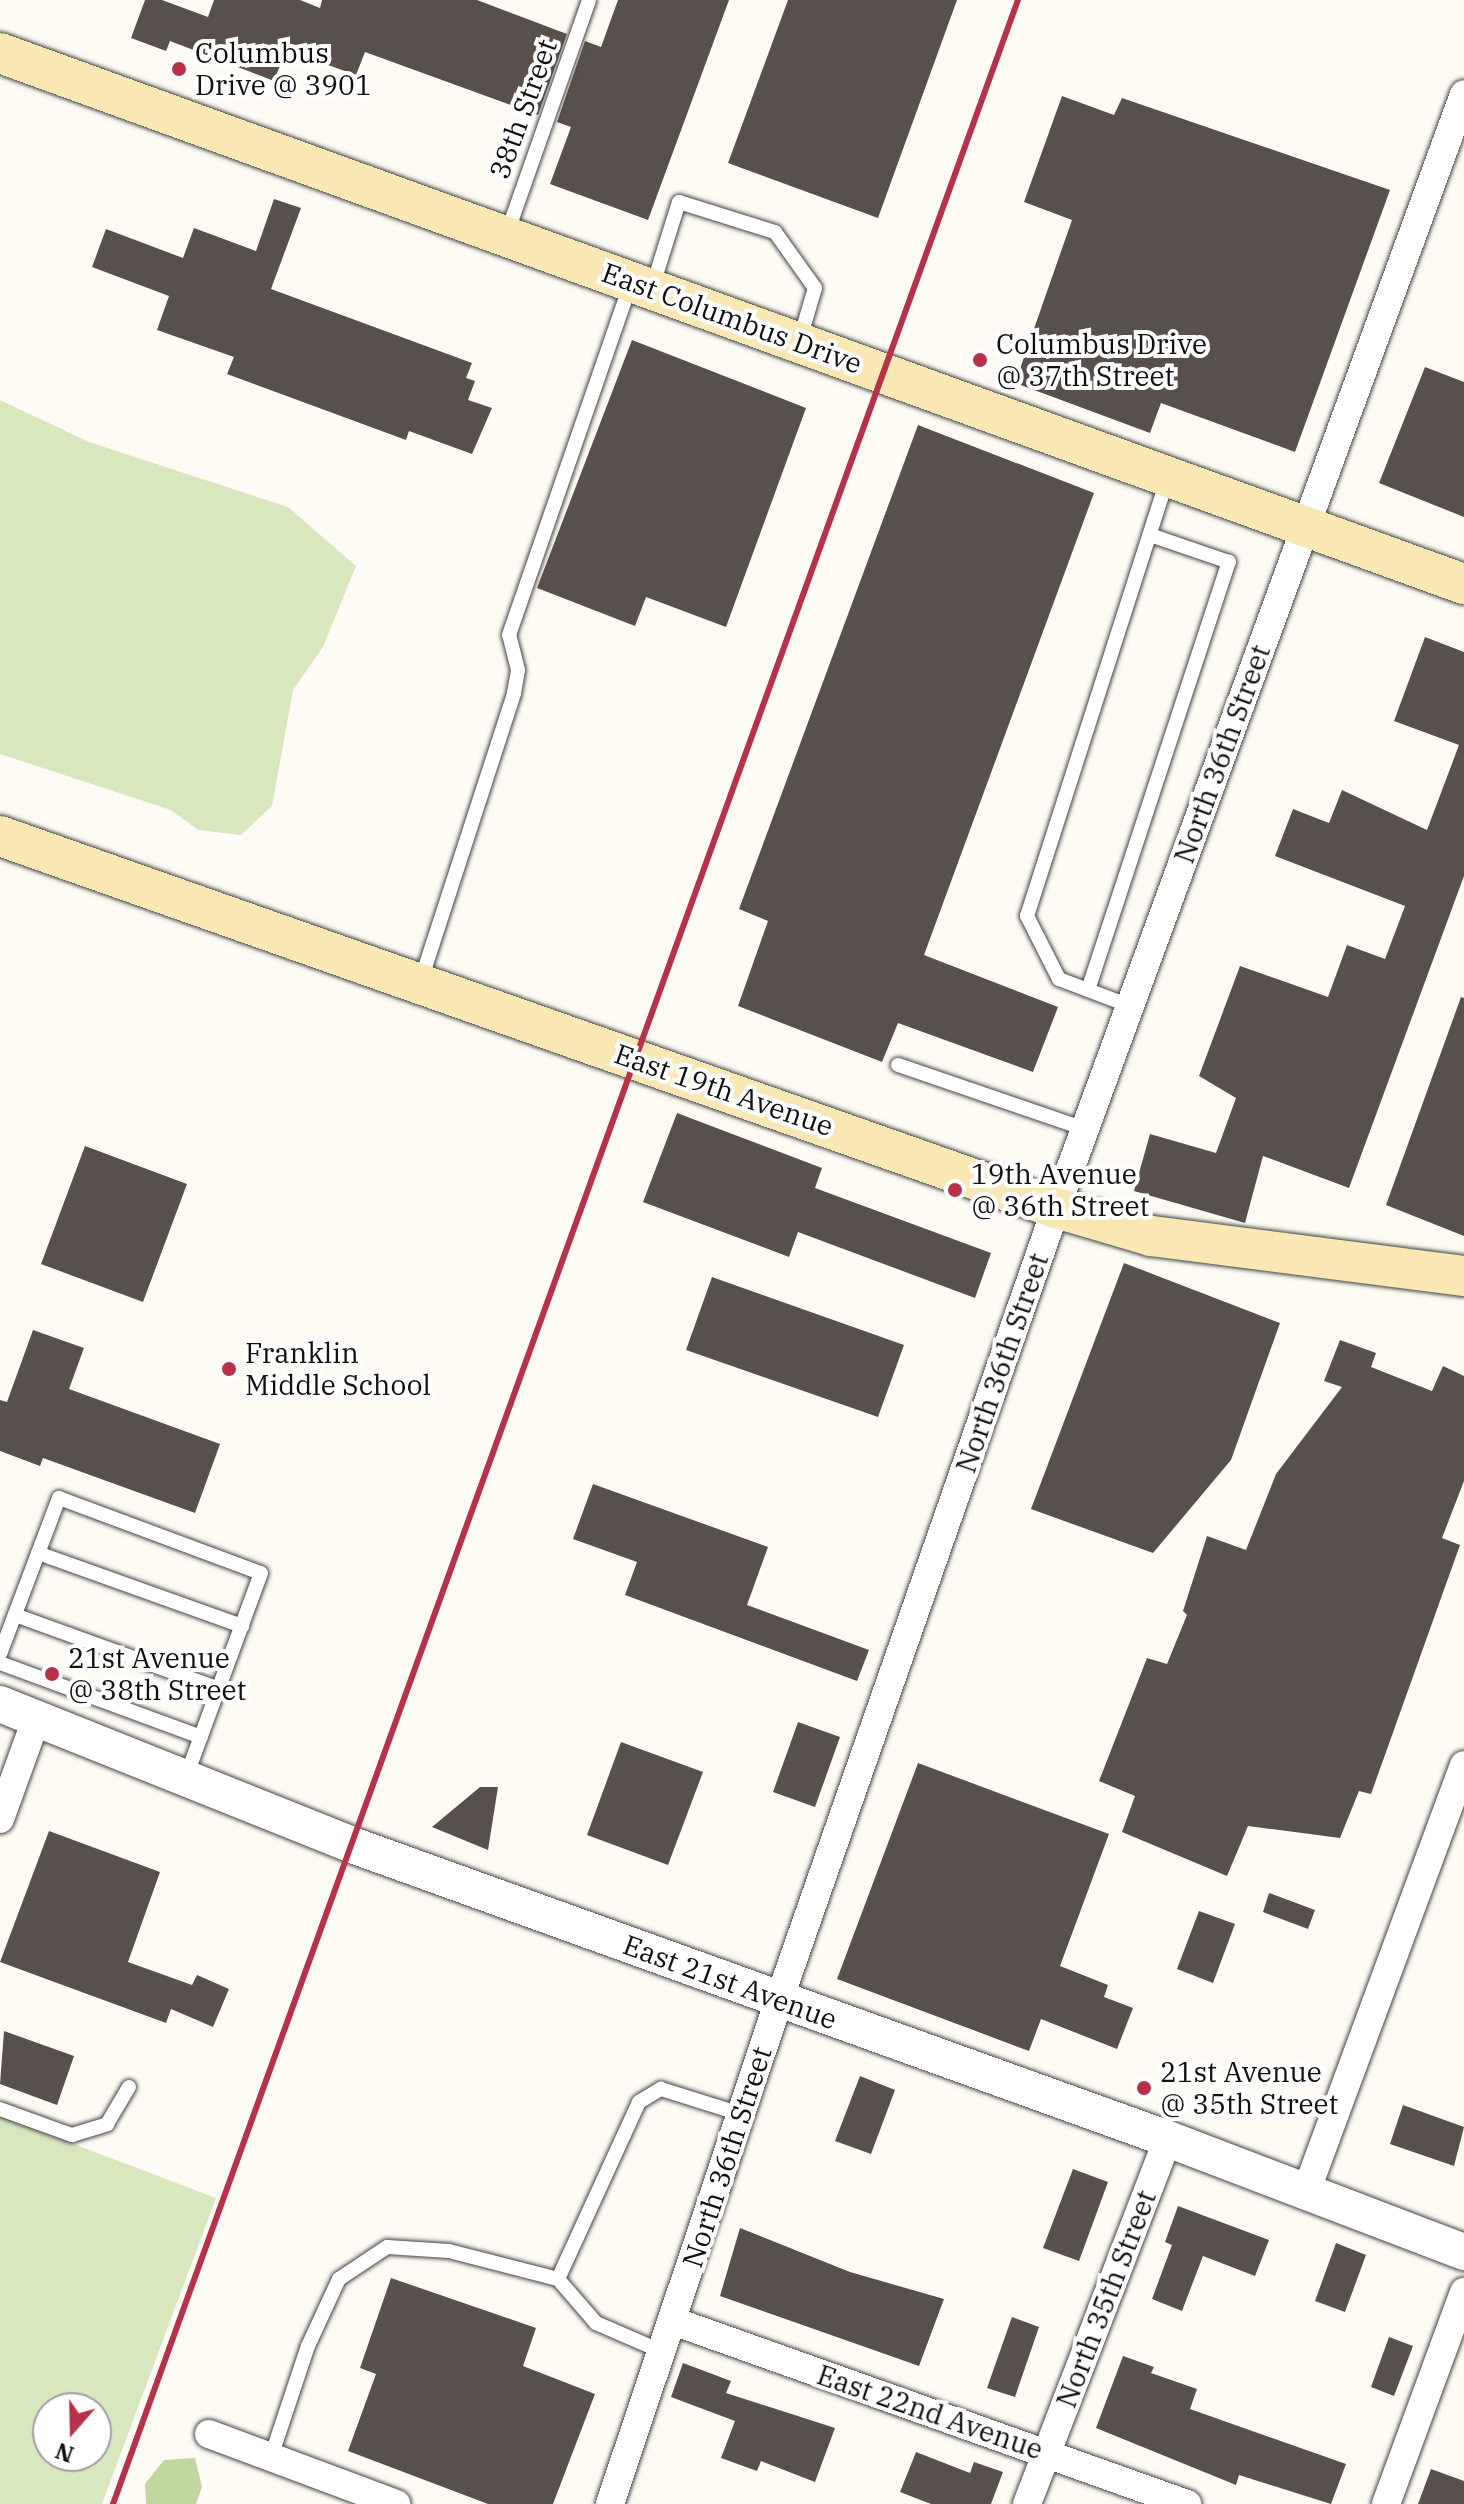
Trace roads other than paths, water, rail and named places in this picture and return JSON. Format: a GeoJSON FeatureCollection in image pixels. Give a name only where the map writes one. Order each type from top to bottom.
{"type":"FeatureCollection","features":[{"type":"Feature","properties":{"kind":"main road","name":"East Columbus Drive"},"geometry":{"type":"LineString","coordinates":[[0,53],[1464,584]]}},
{"type":"Feature","properties":{"kind":"main road","name":"East 19th Avenue"},"geometry":{"type":"LineString","coordinates":[[0,836],[1056,1208],[1151,1236],[1464,1276]]}},
{"type":"Feature","properties":{"kind":"street","name":"North 36th Street"},"geometry":{"type":"LineString","coordinates":[[610,2504],[779,2000],[1056,1208],[1464,94]]}},
{"type":"Feature","properties":{"kind":"street","name":"East 21st Avenue"},"geometry":{"type":"LineString","coordinates":[[0,1704],[352,1845],[1168,2139],[1464,2252]]}},
{"type":"Feature","properties":{"kind":"street"},"geometry":{"type":"LineString","coordinates":[[0,1819],[37,1717]]}},
{"type":"Feature","properties":{"kind":"street"},"geometry":{"type":"LineString","coordinates":[[1306,2192],[1464,1765]]}},
{"type":"Feature","properties":{"kind":"street","name":"North 35th Street"},"geometry":{"type":"LineString","coordinates":[[1027,2504],[1168,2139]]}},
{"type":"Feature","properties":{"kind":"street"},"geometry":{"type":"LineString","coordinates":[[1386,2504],[1464,2292]]}},
{"type":"Feature","properties":{"kind":"street","name":"East 22nd Avenue"},"geometry":{"type":"LineString","coordinates":[[673,2321],[1187,2504]]}},
{"type":"Feature","properties":{"kind":"street"},"geometry":{"type":"LineString","coordinates":[[209,2434],[396,2504]]}},
{"type":"Feature","properties":{"kind":"lane","name":"38th Street"},"geometry":{"type":"LineString","coordinates":[[506,236],[589,0]]}},
{"type":"Feature","properties":{"kind":"lane"},"geometry":{"type":"LineString","coordinates":[[419,985],[514,693],[518,670],[509,635],[642,285],[679,202],[775,232],[815,288],[799,342]]}},
{"type":"Feature","properties":{"kind":"lane"},"geometry":{"type":"LineString","coordinates":[[1130,1006],[1059,979],[1027,916],[1169,476]]}},
{"type":"Feature","properties":{"kind":"lane"},"geometry":{"type":"LineString","coordinates":[[1088,990],[1229,562],[1150,535]]}},
{"type":"Feature","properties":{"kind":"lane"},"geometry":{"type":"LineString","coordinates":[[898,1065],[1085,1129]]}},
{"type":"Feature","properties":{"kind":"lane"},"geometry":{"type":"LineString","coordinates":[[0,1654],[59,1498],[261,1573],[186,1777]]}},
{"type":"Feature","properties":{"kind":"lane"},"geometry":{"type":"LineString","coordinates":[[38,1553],[242,1626]]}},
{"type":"Feature","properties":{"kind":"lane"},"geometry":{"type":"LineString","coordinates":[[15,1615],[219,1689]]}},
{"type":"Feature","properties":{"kind":"lane"},"geometry":{"type":"LineString","coordinates":[[0,1663],[201,1737]]}},
{"type":"Feature","properties":{"kind":"lane"},"geometry":{"type":"LineString","coordinates":[[0,2109],[72,2135],[107,2124],[129,2087]]}},
{"type":"Feature","properties":{"kind":"lane"},"geometry":{"type":"LineString","coordinates":[[558,2279],[639,2102],[661,2089],[741,2114]]}},
{"type":"Feature","properties":{"kind":"lane"},"geometry":{"type":"LineString","coordinates":[[271,2457],[308,2346],[339,2279],[387,2247],[449,2251],[558,2279],[596,2323],[663,2352]]}},
{"type":"Feature","properties":{"kind":"railway"},"geometry":{"type":"LineString","coordinates":[[113,2504],[1018,0]]}},
{"type":"Feature","properties":{"kind":"place","name":"Columbus Drive @ 3901"},"geometry":{"type":"Point","coordinates":[179,69]}},
{"type":"Feature","properties":{"kind":"place","name":"Columbus Drive @ 37th Street"},"geometry":{"type":"Point","coordinates":[980,360]}},
{"type":"Feature","properties":{"kind":"place","name":"19th Avenue @ 36th Street"},"geometry":{"type":"Point","coordinates":[955,1190]}},
{"type":"Feature","properties":{"kind":"place","name":"Franklin Middle School"},"geometry":{"type":"Point","coordinates":[229,1369]}},
{"type":"Feature","properties":{"kind":"place","name":"21st Avenue @ 38th Street"},"geometry":{"type":"Point","coordinates":[52,1674]}},
{"type":"Feature","properties":{"kind":"place","name":"21st Avenue @ 35th Street"},"geometry":{"type":"Point","coordinates":[1144,2088]}}]}
